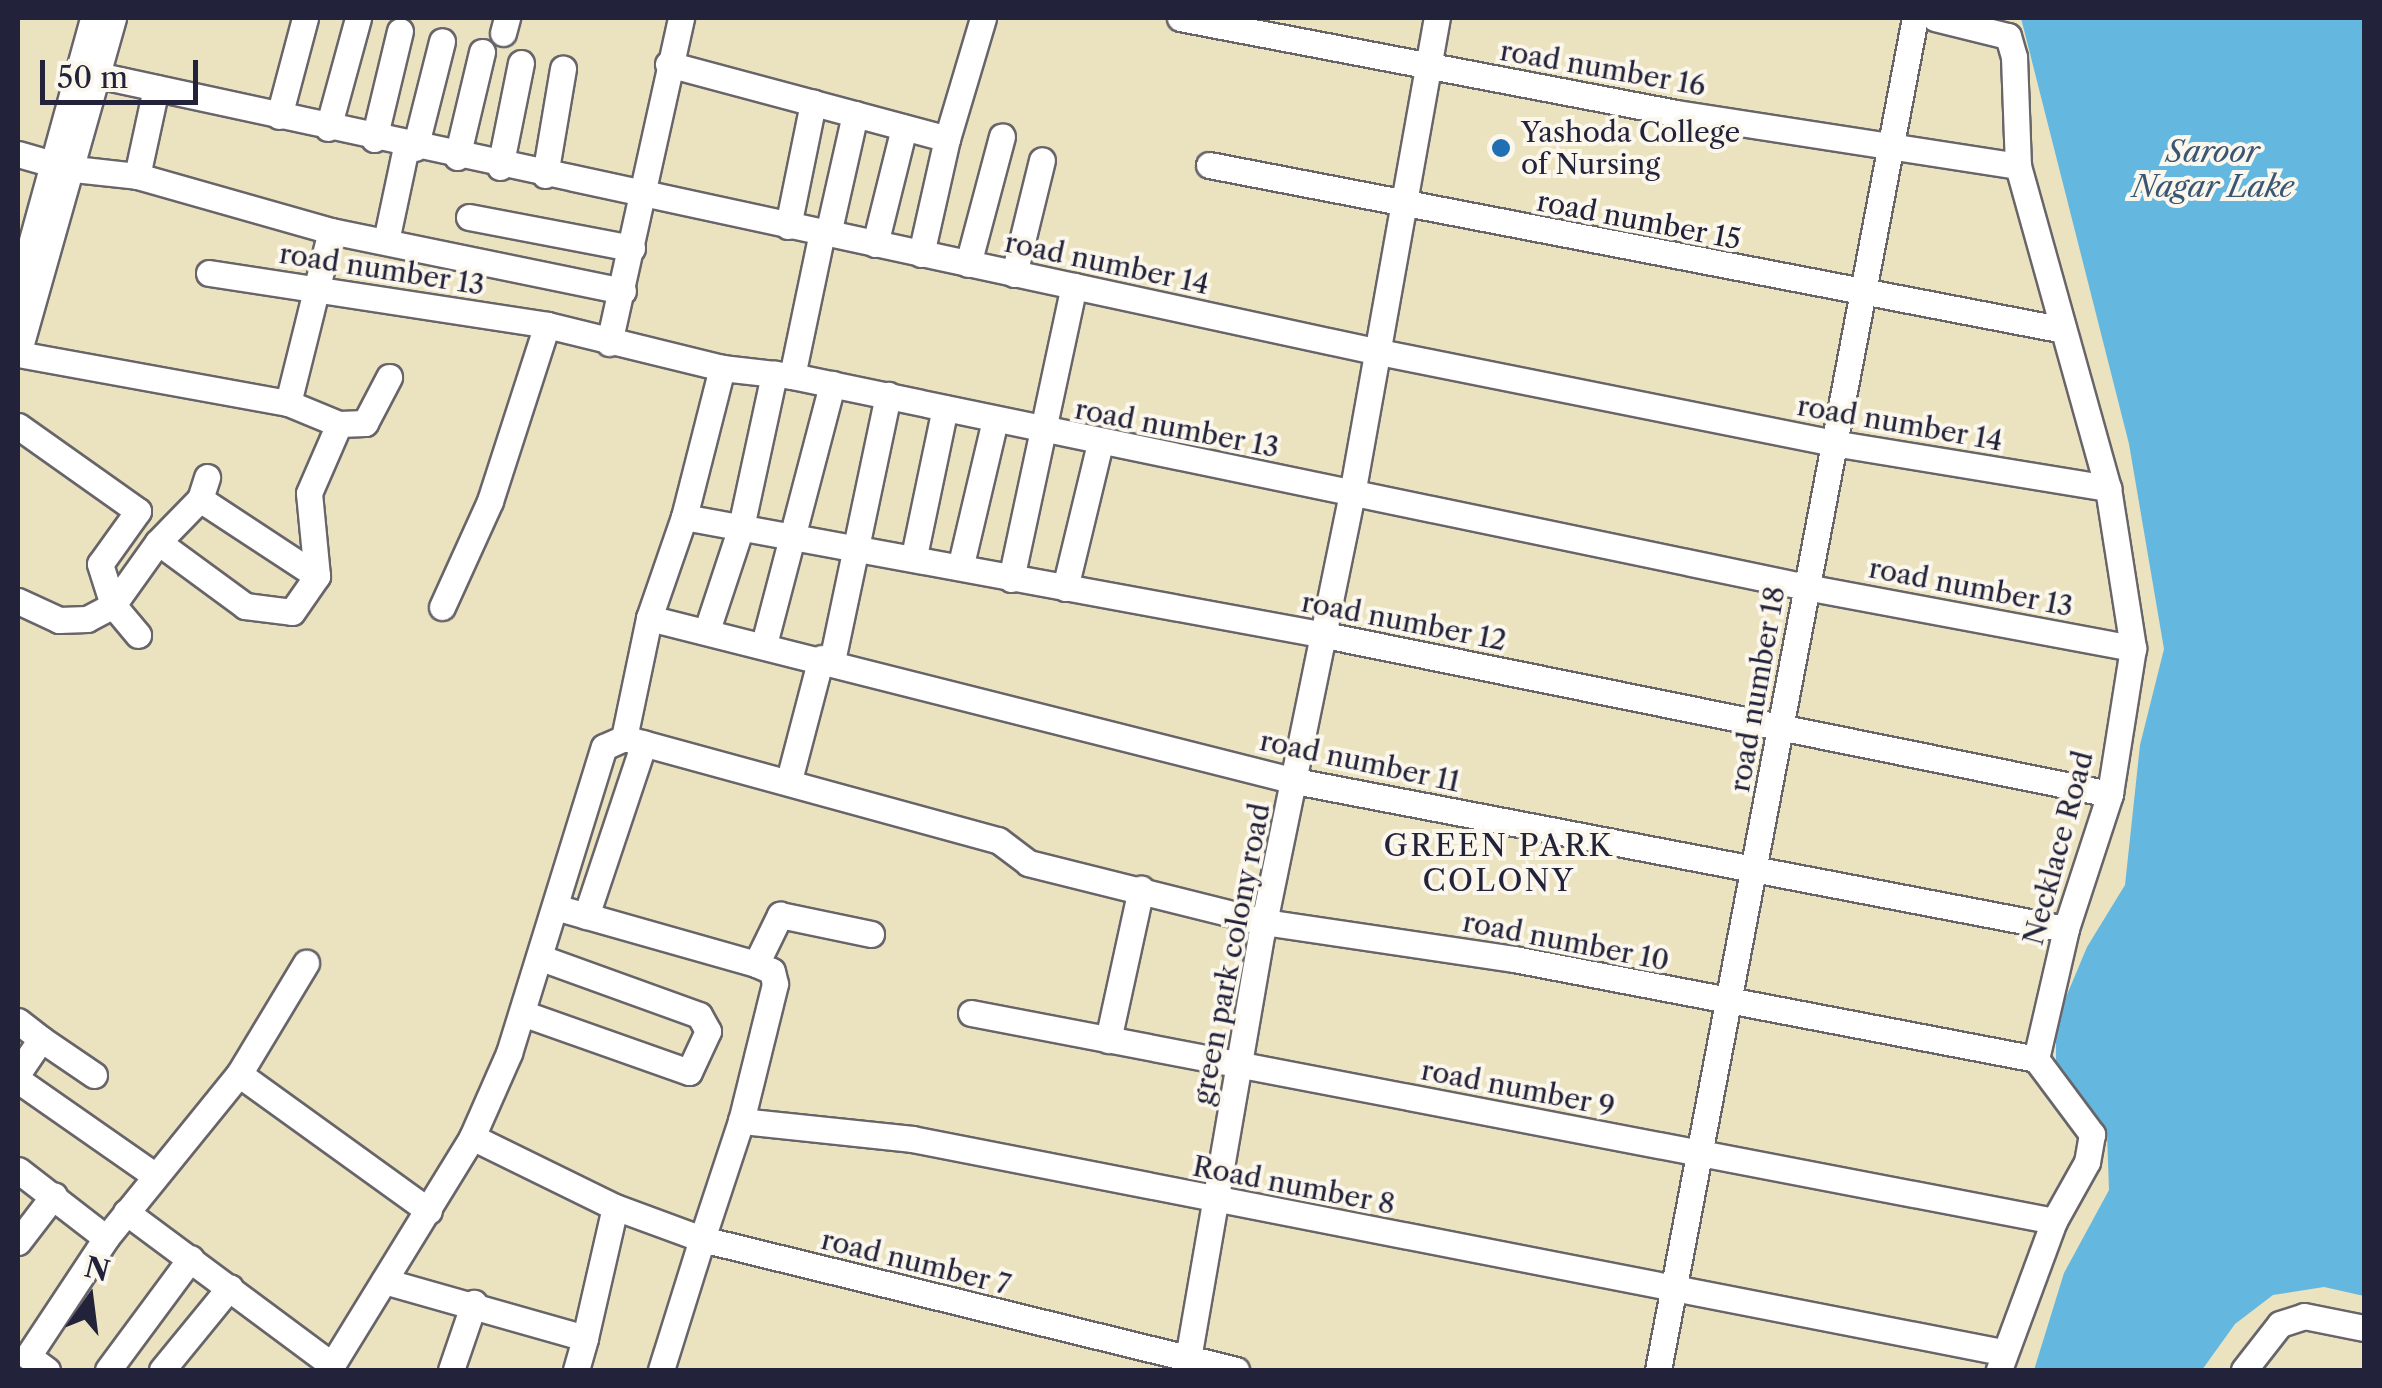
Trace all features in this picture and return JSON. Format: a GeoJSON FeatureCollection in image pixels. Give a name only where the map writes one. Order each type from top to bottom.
{"type":"FeatureCollection","features":[{"type":"Feature","properties":{"kind":"street"},"geometry":{"type":"LineString","coordinates":[[93,18],[77,116],[27,281],[18,354],[288,404],[339,424],[365,423],[389,377]]}},
{"type":"Feature","properties":{"kind":"street"},"geometry":{"type":"LineString","coordinates":[[77,116],[98,75],[113,18]]}},
{"type":"Feature","properties":{"kind":"street"},"geometry":{"type":"LineString","coordinates":[[279,116],[305,18]]}},
{"type":"Feature","properties":{"kind":"street"},"geometry":{"type":"LineString","coordinates":[[328,128],[358,18]]}},
{"type":"Feature","properties":{"kind":"street"},"geometry":{"type":"LineString","coordinates":[[610,343],[681,18]]}},
{"type":"Feature","properties":{"kind":"street"},"geometry":{"type":"LineString","coordinates":[[921,254],[947,139],[983,18]]}},
{"type":"Feature","properties":{"kind":"street","name":"road number 16"},"geometry":{"type":"LineString","coordinates":[[1180,18],[1429,66],[2018,166]]}},
{"type":"Feature","properties":{"kind":"street","name":"green park colony road"},"geometry":{"type":"LineString","coordinates":[[1187,1366],[1264,922],[1352,494],[1437,18]]}},
{"type":"Feature","properties":{"kind":"street","name":"road number 18"},"geometry":{"type":"LineString","coordinates":[[1658,1370],[1695,1152],[1731,1004],[1832,443],[1915,18]]}},
{"type":"Feature","properties":{"kind":"street","name":"Necklace Road"},"geometry":{"type":"LineString","coordinates":[[1935,18],[2008,36],[2014,57],[2018,166],[2058,329],[2108,488],[2133,648],[2110,794],[2066,929],[2036,1058]]}},
{"type":"Feature","properties":{"kind":"street"},"geometry":{"type":"LineString","coordinates":[[374,139],[400,31]]}},
{"type":"Feature","properties":{"kind":"street"},"geometry":{"type":"LineString","coordinates":[[386,241],[442,41]]}},
{"type":"Feature","properties":{"kind":"street"},"geometry":{"type":"LineString","coordinates":[[456,157],[482,52]]}},
{"type":"Feature","properties":{"kind":"street"},"geometry":{"type":"LineString","coordinates":[[500,167],[520,62]]}},
{"type":"Feature","properties":{"kind":"street"},"geometry":{"type":"LineString","coordinates":[[668,64],[947,139]]}},
{"type":"Feature","properties":{"kind":"street"},"geometry":{"type":"LineString","coordinates":[[545,175],[562,69]]}},
{"type":"Feature","properties":{"kind":"street","name":"road number 14"},"geometry":{"type":"LineString","coordinates":[[98,75],[411,148],[1379,352],[1832,443],[2108,488]]}},
{"type":"Feature","properties":{"kind":"street"},"geometry":{"type":"LineString","coordinates":[[136,176],[156,88]]}},
{"type":"Feature","properties":{"kind":"street"},"geometry":{"type":"LineString","coordinates":[[788,226],[813,103]]}},
{"type":"Feature","properties":{"kind":"street"},"geometry":{"type":"LineString","coordinates":[[707,630],[825,234],[855,114]]}},
{"type":"Feature","properties":{"kind":"street"},"geometry":{"type":"LineString","coordinates":[[876,244],[904,128]]}},
{"type":"Feature","properties":{"kind":"street"},"geometry":{"type":"LineString","coordinates":[[968,264],[1002,136]]}},
{"type":"Feature","properties":{"kind":"street"},"geometry":{"type":"LineString","coordinates":[[18,154],[64,166],[136,176],[331,231],[623,291]]}},
{"type":"Feature","properties":{"kind":"street"},"geometry":{"type":"LineString","coordinates":[[1014,274],[1042,160]]}},
{"type":"Feature","properties":{"kind":"street","name":"road number 15"},"geometry":{"type":"LineString","coordinates":[[1209,166],[1406,208],[2058,329]]}},
{"type":"Feature","properties":{"kind":"street"},"geometry":{"type":"LineString","coordinates":[[468,217],[632,248]]}},
{"type":"Feature","properties":{"kind":"street"},"geometry":{"type":"LineString","coordinates":[[288,404],[331,231]]}},
{"type":"Feature","properties":{"kind":"street","name":"road number 13"},"geometry":{"type":"LineString","coordinates":[[209,273],[547,325],[722,368],[888,395],[1100,444],[1806,587],[2133,648]]}},
{"type":"Feature","properties":{"kind":"street"},"geometry":{"type":"LineString","coordinates":[[1011,579],[1074,286]]}},
{"type":"Feature","properties":{"kind":"street"},"geometry":{"type":"LineString","coordinates":[[442,607],[490,501],[547,325]]}},
{"type":"Feature","properties":{"kind":"street"},"geometry":{"type":"LineString","coordinates":[[586,916],[634,740],[649,618],[684,517],[722,368]]}},
{"type":"Feature","properties":{"kind":"street"},"geometry":{"type":"LineString","coordinates":[[764,644],[832,384]]}},
{"type":"Feature","properties":{"kind":"street"},"geometry":{"type":"LineString","coordinates":[[789,780],[856,546],[888,395]]}},
{"type":"Feature","properties":{"kind":"street"},"geometry":{"type":"LineString","coordinates":[[914,556],[944,408]]}},
{"type":"Feature","properties":{"kind":"street"},"geometry":{"type":"LineString","coordinates":[[960,564],[995,420]]}},
{"type":"Feature","properties":{"kind":"street"},"geometry":{"type":"LineString","coordinates":[[158,542],[245,606],[268,613],[292,612],[317,576],[306,505],[339,424]]}},
{"type":"Feature","properties":{"kind":"street"},"geometry":{"type":"LineString","coordinates":[[18,426],[138,511],[100,564],[113,606],[138,635]]}},
{"type":"Feature","properties":{"kind":"street"},"geometry":{"type":"LineString","coordinates":[[1065,588],[1100,444]]}},
{"type":"Feature","properties":{"kind":"street"},"geometry":{"type":"LineString","coordinates":[[18,601],[58,620],[87,619],[113,606],[158,542],[204,488],[317,576]]}},
{"type":"Feature","properties":{"kind":"street","name":"road number 12"},"geometry":{"type":"LineString","coordinates":[[684,517],[960,564],[1011,579],[1325,635],[2110,794]]}},
{"type":"Feature","properties":{"kind":"street","name":"road number 11"},"geometry":{"type":"LineString","coordinates":[[649,618],[826,659],[1295,781],[1754,866],[2066,929]]}},
{"type":"Feature","properties":{"kind":"street"},"geometry":{"type":"LineString","coordinates":[[126,1212],[230,1287],[330,1368],[472,1136],[522,1013],[604,747],[634,740]]}},
{"type":"Feature","properties":{"kind":"street","name":"road number 10"},"geometry":{"type":"LineString","coordinates":[[634,740],[998,840],[1028,862],[1264,922],[1514,960],[1731,1004],[2036,1058]]}},
{"type":"Feature","properties":{"kind":"street"},"geometry":{"type":"LineString","coordinates":[[1108,1040],[1141,889]]}},
{"type":"Feature","properties":{"kind":"street"},"geometry":{"type":"LineString","coordinates":[[556,907],[756,964],[772,971],[775,984],[741,1121],[661,1370]]}},
{"type":"Feature","properties":{"kind":"street"},"geometry":{"type":"LineString","coordinates":[[756,964],[780,915],[871,934]]}},
{"type":"Feature","properties":{"kind":"street"},"geometry":{"type":"LineString","coordinates":[[522,1013],[689,1072],[708,1031],[699,1015],[540,957]]}},
{"type":"Feature","properties":{"kind":"street"},"geometry":{"type":"LineString","coordinates":[[47,1370],[28,1356],[106,1238],[238,1074],[306,963]]}},
{"type":"Feature","properties":{"kind":"street","name":"road number 9"},"geometry":{"type":"LineString","coordinates":[[971,1013],[2054,1221]]}},
{"type":"Feature","properties":{"kind":"street"},"geometry":{"type":"LineString","coordinates":[[18,1021],[94,1076]]}},
{"type":"Feature","properties":{"kind":"street"},"geometry":{"type":"LineString","coordinates":[[42,1039],[18,1076],[154,1175]]}},
{"type":"Feature","properties":{"kind":"street"},"geometry":{"type":"LineString","coordinates":[[2001,1361],[2054,1221],[2071,1199],[2092,1134],[2036,1058]]}},
{"type":"Feature","properties":{"kind":"street"},"geometry":{"type":"LineString","coordinates":[[238,1074],[429,1211]]}},
{"type":"Feature","properties":{"kind":"street","name":"Road number 8"},"geometry":{"type":"LineString","coordinates":[[741,1121],[912,1139],[1217,1202],[1671,1288],[2001,1361]]}},
{"type":"Feature","properties":{"kind":"street","name":"road number 7"},"geometry":{"type":"LineString","coordinates":[[472,1136],[614,1207],[702,1239],[1187,1366],[1236,1370]]}},
{"type":"Feature","properties":{"kind":"street"},"geometry":{"type":"LineString","coordinates":[[18,1170],[54,1194],[106,1238]]}},
{"type":"Feature","properties":{"kind":"street"},"geometry":{"type":"LineString","coordinates":[[18,1242],[54,1194]]}},
{"type":"Feature","properties":{"kind":"street"},"geometry":{"type":"LineString","coordinates":[[576,1370],[614,1207]]}},
{"type":"Feature","properties":{"kind":"street"},"geometry":{"type":"LineString","coordinates":[[108,1370],[191,1258]]}},
{"type":"Feature","properties":{"kind":"street"},"geometry":{"type":"LineString","coordinates":[[384,1280],[584,1338]]}},
{"type":"Feature","properties":{"kind":"street"},"geometry":{"type":"LineString","coordinates":[[162,1370],[230,1287]]}},
{"type":"Feature","properties":{"kind":"street"},"geometry":{"type":"LineString","coordinates":[[451,1370],[474,1303]]}},
{"type":"Feature","properties":{"kind":"street"},"geometry":{"type":"LineString","coordinates":[[2244,1370],[2280,1324],[2304,1316],[2364,1328]]}},
{"type":"Feature","properties":{"kind":"water","name":"Saroor Nagar Lake"},"geometry":{"type":"Polygon","coordinates":[[[2021,18],[2364,18],[2364,1296],[2324,1287],[2273,1295],[2235,1324],[2202,1370],[2034,1370],[2064,1273],[2109,1190],[2107,1133],[2056,1070],[2056,1021],[2087,947],[2125,885],[2140,745],[2164,649],[2129,444],[2021,18]]]}},
{"type":"Feature","properties":{"kind":"place","name":"Yashoda College of Nursing"},"geometry":{"type":"Point","coordinates":[1501,148]}},
{"type":"Feature","properties":{"kind":"district","name":"GREEN PARK COLONY"},"geometry":{"type":"Point","coordinates":[1499,863]}}]}
